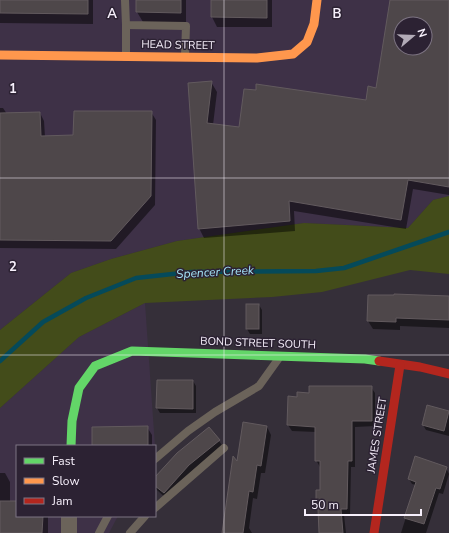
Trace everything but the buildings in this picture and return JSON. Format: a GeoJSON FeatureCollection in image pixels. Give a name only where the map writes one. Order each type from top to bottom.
{"type":"FeatureCollection","features":[{"type":"Feature","properties":{"kind":"street","name":"HEAD STREET"},"geometry":{"type":"LineString","coordinates":[[0,55],[257,58],[293,54],[307,42],[314,24],[317,0]]}},
{"type":"Feature","properties":{"kind":"street","name":"BOND STREET SOUTH"},"geometry":{"type":"LineString","coordinates":[[71,445],[72,421],[79,388],[95,366],[132,351],[365,359],[420,367],[449,374]]}},
{"type":"Feature","properties":{"kind":"street","name":"JAMES STREET"},"geometry":{"type":"LineString","coordinates":[[374,533],[400,365]]}},
{"type":"Feature","properties":{"kind":"street"},"geometry":{"type":"LineString","coordinates":[[69,517],[69,533]]}},
{"type":"Feature","properties":{"kind":"lane"},"geometry":{"type":"LineString","coordinates":[[125,0],[126,57]]}},
{"type":"Feature","properties":{"kind":"lane"},"geometry":{"type":"LineString","coordinates":[[126,25],[186,26],[185,57]]}},
{"type":"Feature","properties":{"kind":"lane"},"geometry":{"type":"LineString","coordinates":[[156,458],[188,431],[215,412],[259,386],[280,356]]}},
{"type":"Feature","properties":{"kind":"lane"},"geometry":{"type":"LineString","coordinates":[[156,507],[224,448]]}},
{"type":"Feature","properties":{"kind":"lane"},"geometry":{"type":"LineString","coordinates":[[99,533],[107,517]]}},
{"type":"Feature","properties":{"kind":"lane"},"geometry":{"type":"LineString","coordinates":[[130,533],[144,517]]}},
{"type":"Feature","properties":{"kind":"shaded area"},"geometry":{"type":"Polygon","coordinates":[[[0,0],[449,0],[449,196],[433,200],[408,228],[304,223],[177,241],[111,259],[71,273],[0,330],[0,0]]]}},
{"type":"Feature","properties":{"kind":"shaded area"},"geometry":{"type":"Polygon","coordinates":[[[145,303],[155,445],[16,445],[16,517],[117,517],[109,533],[0,533],[0,408],[79,337],[145,303]]]}},
{"type":"Feature","properties":{"kind":"green space"},"geometry":{"type":"Polygon","coordinates":[[[449,196],[449,274],[410,270],[322,292],[272,297],[145,303],[79,337],[0,408],[0,330],[71,273],[111,259],[177,241],[304,223],[408,228],[433,200],[449,196]]]}},
{"type":"Feature","properties":{"kind":"waterway","name":"Spencer Creek"},"geometry":{"type":"LineString","coordinates":[[0,361],[43,322],[86,298],[136,278],[191,272],[316,271],[344,268],[449,232]]}},
{"type":"Feature","properties":{"kind":"traffic: fast"},"geometry":{"type":"LineString","coordinates":[[71,445],[72,421],[79,388],[95,366],[132,351],[365,359],[379,361]]}},
{"type":"Feature","properties":{"kind":"traffic: slow"},"geometry":{"type":"LineString","coordinates":[[0,55],[257,58],[293,54],[307,42],[314,24],[317,0]]}},
{"type":"Feature","properties":{"kind":"traffic: jam"},"geometry":{"type":"LineString","coordinates":[[379,361],[420,367],[449,374]]}},
{"type":"Feature","properties":{"kind":"traffic: jam"},"geometry":{"type":"LineString","coordinates":[[374,533],[400,365]]}}]}
